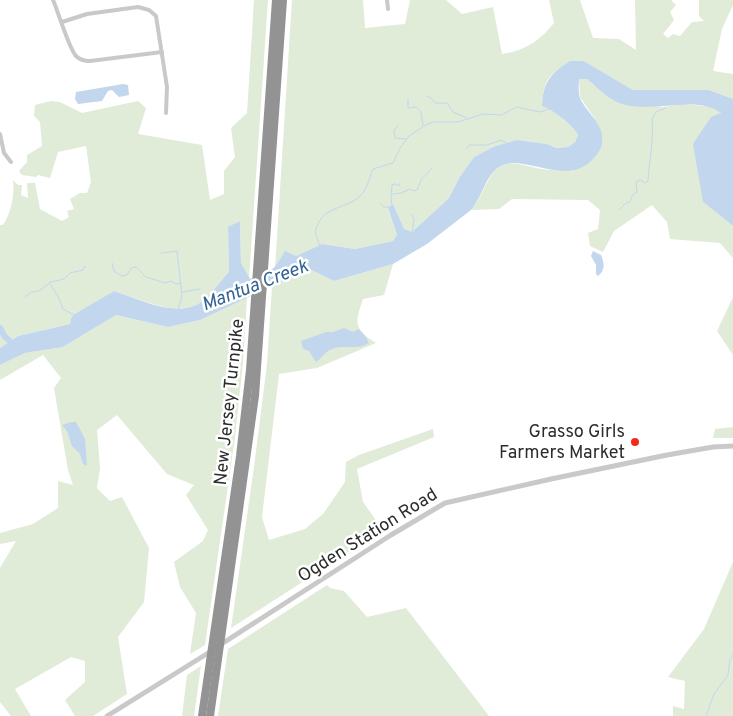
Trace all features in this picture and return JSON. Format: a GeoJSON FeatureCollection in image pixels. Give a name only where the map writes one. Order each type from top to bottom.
{"type":"FeatureCollection","features":[{"type":"Feature","properties":{"kind":"highway","name":"New Jersey Turnpike"},"geometry":{"type":"LineString","coordinates":[[261,270],[276,0]]}},
{"type":"Feature","properties":{"kind":"highway","name":"New Jersey Turnpike"},"geometry":{"type":"LineString","coordinates":[[210,716],[250,433],[283,0]]}},
{"type":"Feature","properties":{"kind":"highway","name":"New Jersey Turnpike"},"geometry":{"type":"LineString","coordinates":[[202,716],[241,448],[259,299]]}},
{"type":"Feature","properties":{"kind":"street"},"geometry":{"type":"LineString","coordinates":[[53,0],[71,48],[76,56],[83,60],[90,61],[162,52]]}},
{"type":"Feature","properties":{"kind":"street"},"geometry":{"type":"LineString","coordinates":[[387,0],[388,9]]}},
{"type":"Feature","properties":{"kind":"street"},"geometry":{"type":"LineString","coordinates":[[62,22],[87,14],[138,7],[149,10],[156,16],[167,87],[166,113]]}},
{"type":"Feature","properties":{"kind":"street"},"geometry":{"type":"LineString","coordinates":[[0,134],[4,152],[11,162]]}},
{"type":"Feature","properties":{"kind":"street","name":"Ogden Station Road"},"geometry":{"type":"LineString","coordinates":[[107,716],[232,638],[392,534],[445,503],[667,455],[713,447],[733,446]]}},
{"type":"Feature","properties":{"kind":"green space"},"geometry":{"type":"Polygon","coordinates":[[[254,0],[268,0],[249,279],[241,263],[240,221],[228,228],[229,272],[200,303],[187,308],[166,307],[114,291],[71,318],[70,324],[18,336],[0,348],[0,225],[3,225],[6,220],[12,203],[13,180],[18,185],[22,185],[21,195],[28,198],[27,183],[35,183],[40,209],[62,221],[69,217],[67,211],[74,209],[70,199],[80,193],[87,193],[91,182],[86,146],[58,152],[50,178],[38,175],[36,177],[22,175],[19,171],[27,162],[27,155],[42,146],[40,122],[34,116],[35,105],[51,101],[60,102],[82,113],[138,101],[146,108],[138,134],[202,145],[210,200],[224,194],[224,171],[235,157],[231,128],[247,113],[254,0]]]}},
{"type":"Feature","properties":{"kind":"green space"},"geometry":{"type":"Polygon","coordinates":[[[292,0],[363,0],[365,28],[405,24],[410,0],[446,0],[462,14],[493,7],[502,54],[524,48],[549,29],[554,23],[549,0],[580,0],[593,38],[619,39],[636,50],[635,0],[671,0],[676,5],[670,12],[674,20],[663,34],[668,38],[673,34],[680,36],[692,22],[704,21],[699,16],[699,0],[733,0],[733,5],[722,29],[713,71],[733,74],[733,99],[709,90],[633,90],[584,61],[565,67],[553,74],[545,85],[542,106],[562,118],[578,135],[575,142],[568,147],[556,148],[547,144],[517,140],[495,146],[474,157],[459,178],[449,198],[412,232],[404,230],[393,204],[388,209],[397,235],[393,241],[355,249],[322,244],[296,256],[275,269],[292,0]]]}},
{"type":"Feature","properties":{"kind":"green space"},"geometry":{"type":"Polygon","coordinates":[[[579,79],[587,79],[612,100],[663,107],[683,104],[714,107],[722,114],[703,202],[733,226],[733,258],[720,243],[670,239],[667,222],[652,205],[614,231],[603,252],[590,246],[588,233],[598,229],[600,210],[588,200],[512,199],[499,209],[471,210],[493,173],[503,165],[516,164],[541,169],[573,171],[595,119],[580,97],[579,79]]]}},
{"type":"Feature","properties":{"kind":"green space"},"geometry":{"type":"Polygon","coordinates":[[[393,264],[384,295],[363,299],[358,314],[358,325],[363,334],[376,343],[317,368],[279,374],[262,517],[269,540],[305,529],[323,514],[345,482],[346,462],[359,455],[433,429],[434,437],[357,469],[363,502],[383,530],[231,628],[267,364],[272,286],[312,269],[334,281],[393,264]]]}},
{"type":"Feature","properties":{"kind":"green space"},"geometry":{"type":"Polygon","coordinates":[[[247,297],[243,362],[235,437],[205,645],[190,654],[196,613],[180,587],[174,562],[203,541],[208,530],[186,495],[194,485],[167,474],[117,415],[97,430],[100,468],[97,488],[110,501],[122,497],[149,548],[144,602],[118,637],[127,694],[93,716],[75,716],[65,700],[85,682],[85,661],[71,657],[15,689],[31,716],[11,716],[0,702],[0,568],[16,541],[0,544],[0,533],[33,524],[58,508],[58,481],[73,485],[68,470],[54,388],[61,378],[43,355],[0,380],[0,365],[25,353],[63,347],[116,315],[168,327],[200,320],[247,297]]]}},
{"type":"Feature","properties":{"kind":"green space"},"geometry":{"type":"Polygon","coordinates":[[[733,297],[733,355],[717,331],[733,297]]]}},
{"type":"Feature","properties":{"kind":"green space"},"geometry":{"type":"Polygon","coordinates":[[[733,427],[733,438],[713,438],[715,429],[733,427]]]}},
{"type":"Feature","properties":{"kind":"green space"},"geometry":{"type":"Polygon","coordinates":[[[733,562],[733,716],[673,716],[673,706],[684,709],[685,681],[668,677],[704,629],[733,562]]]}},
{"type":"Feature","properties":{"kind":"green space"},"geometry":{"type":"Polygon","coordinates":[[[327,585],[330,588],[344,591],[367,617],[406,608],[489,716],[218,716],[228,649],[327,585]]]}},
{"type":"Feature","properties":{"kind":"green space"},"geometry":{"type":"Polygon","coordinates":[[[201,666],[194,716],[182,716],[187,675],[201,666]]]}},
{"type":"Feature","properties":{"kind":"water"},"geometry":{"type":"Polygon","coordinates":[[[570,61],[584,61],[633,90],[709,90],[733,99],[733,226],[703,202],[693,144],[711,117],[721,113],[710,107],[697,105],[638,107],[624,104],[608,97],[587,79],[579,79],[580,98],[601,130],[601,147],[593,159],[583,167],[571,171],[559,171],[511,163],[501,166],[492,174],[471,210],[427,244],[393,264],[334,281],[312,270],[272,286],[200,320],[168,327],[116,315],[63,347],[25,353],[0,365],[0,348],[18,336],[70,324],[71,318],[75,314],[114,291],[166,308],[186,308],[200,303],[229,272],[228,227],[240,221],[241,263],[250,279],[271,270],[285,251],[296,256],[322,244],[355,249],[393,241],[397,235],[388,208],[393,204],[404,229],[412,232],[449,198],[459,178],[474,157],[495,146],[517,140],[547,144],[556,148],[568,147],[575,142],[578,135],[572,127],[557,114],[542,106],[544,91],[549,79],[557,70],[570,61]]]}},
{"type":"Feature","properties":{"kind":"water"},"geometry":{"type":"Polygon","coordinates":[[[123,84],[128,85],[129,95],[119,97],[112,90],[108,91],[102,101],[78,104],[75,99],[76,92],[123,84]]]}},
{"type":"Feature","properties":{"kind":"water"},"geometry":{"type":"Polygon","coordinates":[[[593,251],[601,255],[603,263],[603,269],[598,276],[596,274],[596,265],[591,256],[593,251]]]}},
{"type":"Feature","properties":{"kind":"water"},"geometry":{"type":"Polygon","coordinates":[[[344,328],[353,332],[359,329],[369,343],[360,347],[332,349],[316,362],[309,351],[303,349],[301,341],[344,328]]]}},
{"type":"Feature","properties":{"kind":"water"},"geometry":{"type":"Polygon","coordinates":[[[76,422],[85,439],[87,466],[83,464],[80,454],[72,446],[67,431],[62,425],[76,422]]]}},
{"type":"Feature","properties":{"kind":"waterway"},"geometry":{"type":"LineString","coordinates":[[427,96],[435,103],[447,103],[453,112],[467,118]]}},
{"type":"Feature","properties":{"kind":"waterway"},"geometry":{"type":"LineString","coordinates":[[408,99],[408,108],[416,107],[421,112],[423,125]]}},
{"type":"Feature","properties":{"kind":"waterway"},"geometry":{"type":"LineString","coordinates":[[320,247],[315,232],[318,223],[323,217],[328,212],[359,197],[366,188],[373,169],[393,163],[400,148],[409,136],[424,126],[433,122],[458,122],[483,114],[501,115],[517,107],[540,112],[549,109]]}},
{"type":"Feature","properties":{"kind":"waterway"},"geometry":{"type":"LineString","coordinates":[[619,210],[626,203],[630,202],[632,196],[637,192],[636,182],[640,180],[645,183],[648,181],[652,143],[652,119],[657,111],[666,107]]}},
{"type":"Feature","properties":{"kind":"waterway"},"geometry":{"type":"LineString","coordinates":[[398,125],[394,131],[395,138],[406,139]]}},
{"type":"Feature","properties":{"kind":"waterway"},"geometry":{"type":"LineString","coordinates":[[467,148],[469,145],[487,145],[501,140],[507,143]]}},
{"type":"Feature","properties":{"kind":"waterway"},"geometry":{"type":"LineString","coordinates":[[393,194],[410,189],[417,190],[421,180],[432,168]]}},
{"type":"Feature","properties":{"kind":"waterway"},"geometry":{"type":"LineString","coordinates":[[392,205],[392,185],[399,186],[400,183]]}},
{"type":"Feature","properties":{"kind":"waterway"},"geometry":{"type":"LineString","coordinates":[[380,203],[384,207],[391,207]]}},
{"type":"Feature","properties":{"kind":"waterway"},"geometry":{"type":"LineString","coordinates":[[411,214],[414,219],[412,233]]}},
{"type":"Feature","properties":{"kind":"waterway"},"geometry":{"type":"LineString","coordinates":[[161,253],[177,251],[182,296],[178,310]]}},
{"type":"Feature","properties":{"kind":"waterway"},"geometry":{"type":"LineString","coordinates":[[112,263],[114,271],[122,276],[127,275],[131,268],[136,267],[146,277],[165,283],[171,281],[176,284],[181,283]]}},
{"type":"Feature","properties":{"kind":"waterway"},"geometry":{"type":"LineString","coordinates":[[25,297],[31,292],[39,291],[51,282],[64,279],[70,273],[83,270],[85,266]]}},
{"type":"Feature","properties":{"kind":"waterway"},"geometry":{"type":"LineString","coordinates":[[50,284],[58,296],[63,309],[74,315]]}},
{"type":"Feature","properties":{"kind":"waterway"},"geometry":{"type":"LineString","coordinates":[[182,292],[200,289]]}},
{"type":"Feature","properties":{"kind":"waterway","name":"Mantua Creek"},"geometry":{"type":"LineString","coordinates":[[0,328],[5,337],[17,347]]}},
{"type":"Feature","properties":{"kind":"waterway"},"geometry":{"type":"LineString","coordinates":[[706,716],[714,694],[728,675],[730,659],[733,655]]}},
{"type":"Feature","properties":{"kind":"place","name":"Grasso Girls Farmers Market"},"geometry":{"type":"Point","coordinates":[635,442]}}]}
